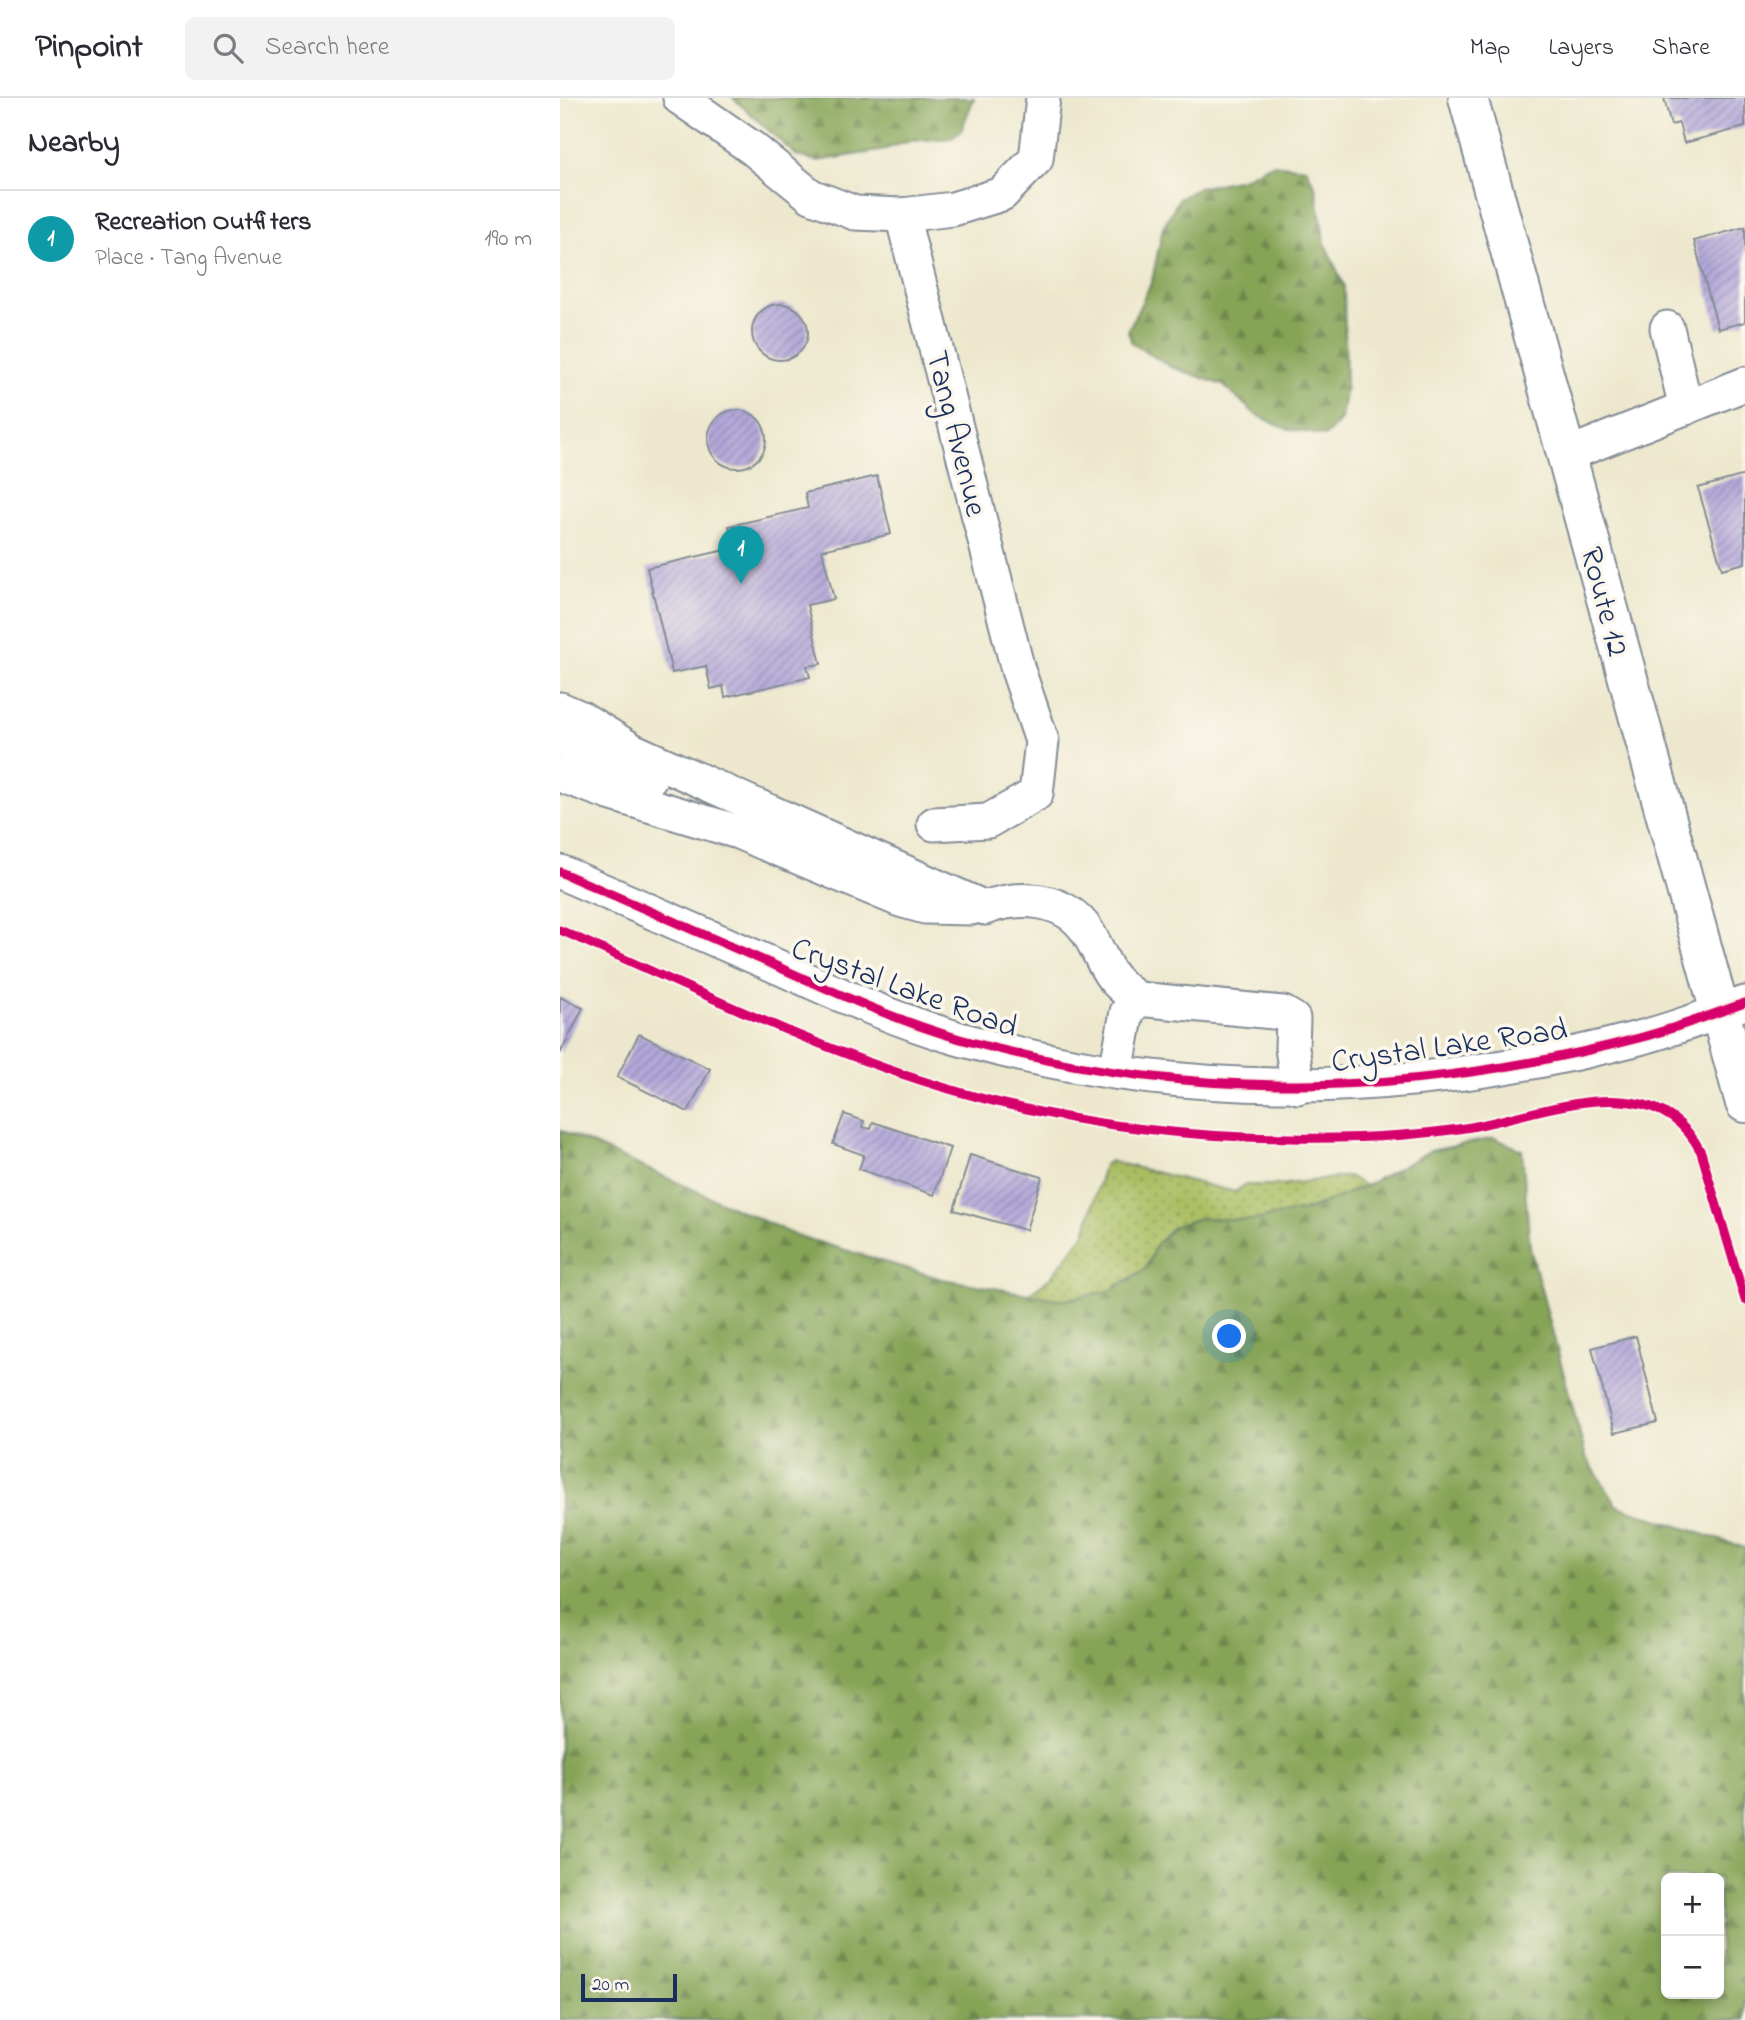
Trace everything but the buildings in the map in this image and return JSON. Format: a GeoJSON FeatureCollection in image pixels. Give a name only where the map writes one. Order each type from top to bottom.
{"type":"FeatureCollection","features":[{"type":"Feature","properties":{"kind":"highway","name":"Route 12"},"geometry":{"type":"LineString","coordinates":[[1468,98],[1566,455],[1732,1007],[1745,1103]]}},
{"type":"Feature","properties":{"kind":"street"},"geometry":{"type":"LineString","coordinates":[[680,98],[752,148],[811,196],[855,213],[902,215],[953,209],[1002,194],[1036,159],[1043,98]]}},
{"type":"Feature","properties":{"kind":"street","name":"Tang Avenue"},"geometry":{"type":"LineString","coordinates":[[902,215],[1018,670],[1042,741],[1036,794],[988,821],[934,824]]}},
{"type":"Feature","properties":{"kind":"street"},"geometry":{"type":"LineString","coordinates":[[1667,328],[1686,408]]}},
{"type":"Feature","properties":{"kind":"street"},"geometry":{"type":"LineString","coordinates":[[1566,455],[1745,384]]}},
{"type":"Feature","properties":{"kind":"street"},"geometry":{"type":"LineString","coordinates":[[565,718],[985,908]]}},
{"type":"Feature","properties":{"kind":"street"},"geometry":{"type":"LineString","coordinates":[[560,775],[609,793],[738,832],[900,900],[925,907],[985,908],[1023,898],[1043,902],[1069,915],[1086,929],[1109,976],[1138,999],[1283,1013],[1293,1018],[1292,1048],[1298,1087]]}},
{"type":"Feature","properties":{"kind":"street","name":"Crystal Lake Road"},"geometry":{"type":"LineString","coordinates":[[560,872],[845,997],[958,1038],[1072,1066],[1161,1079],[1298,1087],[1388,1083],[1537,1061],[1640,1038],[1732,1007]]}},
{"type":"Feature","properties":{"kind":"street"},"geometry":{"type":"LineString","coordinates":[[1116,1072],[1127,1012],[1138,999]]}},
{"type":"Feature","properties":{"kind":"green space"},"geometry":{"type":"Polygon","coordinates":[[[733,98],[974,98],[961,131],[952,138],[910,141],[879,151],[817,161],[797,156],[733,98]]]}},
{"type":"Feature","properties":{"kind":"green space"},"geometry":{"type":"Polygon","coordinates":[[[1272,164],[1306,168],[1316,189],[1325,244],[1344,286],[1346,386],[1341,420],[1326,436],[1284,428],[1255,414],[1223,385],[1169,366],[1132,343],[1128,331],[1152,281],[1163,227],[1179,199],[1198,188],[1242,179],[1272,164]]]}},
{"type":"Feature","properties":{"kind":"green space"},"geometry":{"type":"Polygon","coordinates":[[[560,1130],[795,1235],[942,1279],[1063,1300],[1110,1291],[1146,1268],[1157,1244],[1173,1227],[1199,1218],[1253,1220],[1310,1209],[1365,1186],[1430,1151],[1494,1138],[1522,1150],[1530,1248],[1586,1457],[1617,1506],[1745,1548],[1745,2020],[560,2020],[560,1130]]]}},
{"type":"Feature","properties":{"kind":"green space"},"geometry":{"type":"Polygon","coordinates":[[[1110,1161],[1235,1192],[1245,1185],[1281,1185],[1349,1176],[1365,1186],[1310,1209],[1253,1220],[1199,1218],[1157,1244],[1146,1268],[1110,1291],[1063,1300],[1027,1295],[1051,1277],[1085,1233],[1104,1165],[1110,1161]]]}},
{"type":"Feature","properties":{"kind":"cycle path"},"geometry":{"type":"LineString","coordinates":[[560,872],[913,1024],[960,1039],[1045,1060],[1130,1074],[1215,1083],[1299,1085],[1384,1082],[1553,1058],[1639,1038],[1745,1003]]}},
{"type":"Feature","properties":{"kind":"cycle path"},"geometry":{"type":"LineString","coordinates":[[560,930],[747,1014],[890,1070],[982,1098],[1069,1118],[1201,1134],[1358,1138],[1471,1127],[1592,1101],[1612,1100],[1643,1104],[1673,1118],[1701,1152],[1745,1300]]}},
{"type":"Feature","properties":{"kind":"place","name":"Recreation Outfiters"},"geometry":{"type":"Point","coordinates":[741,584]}}]}
